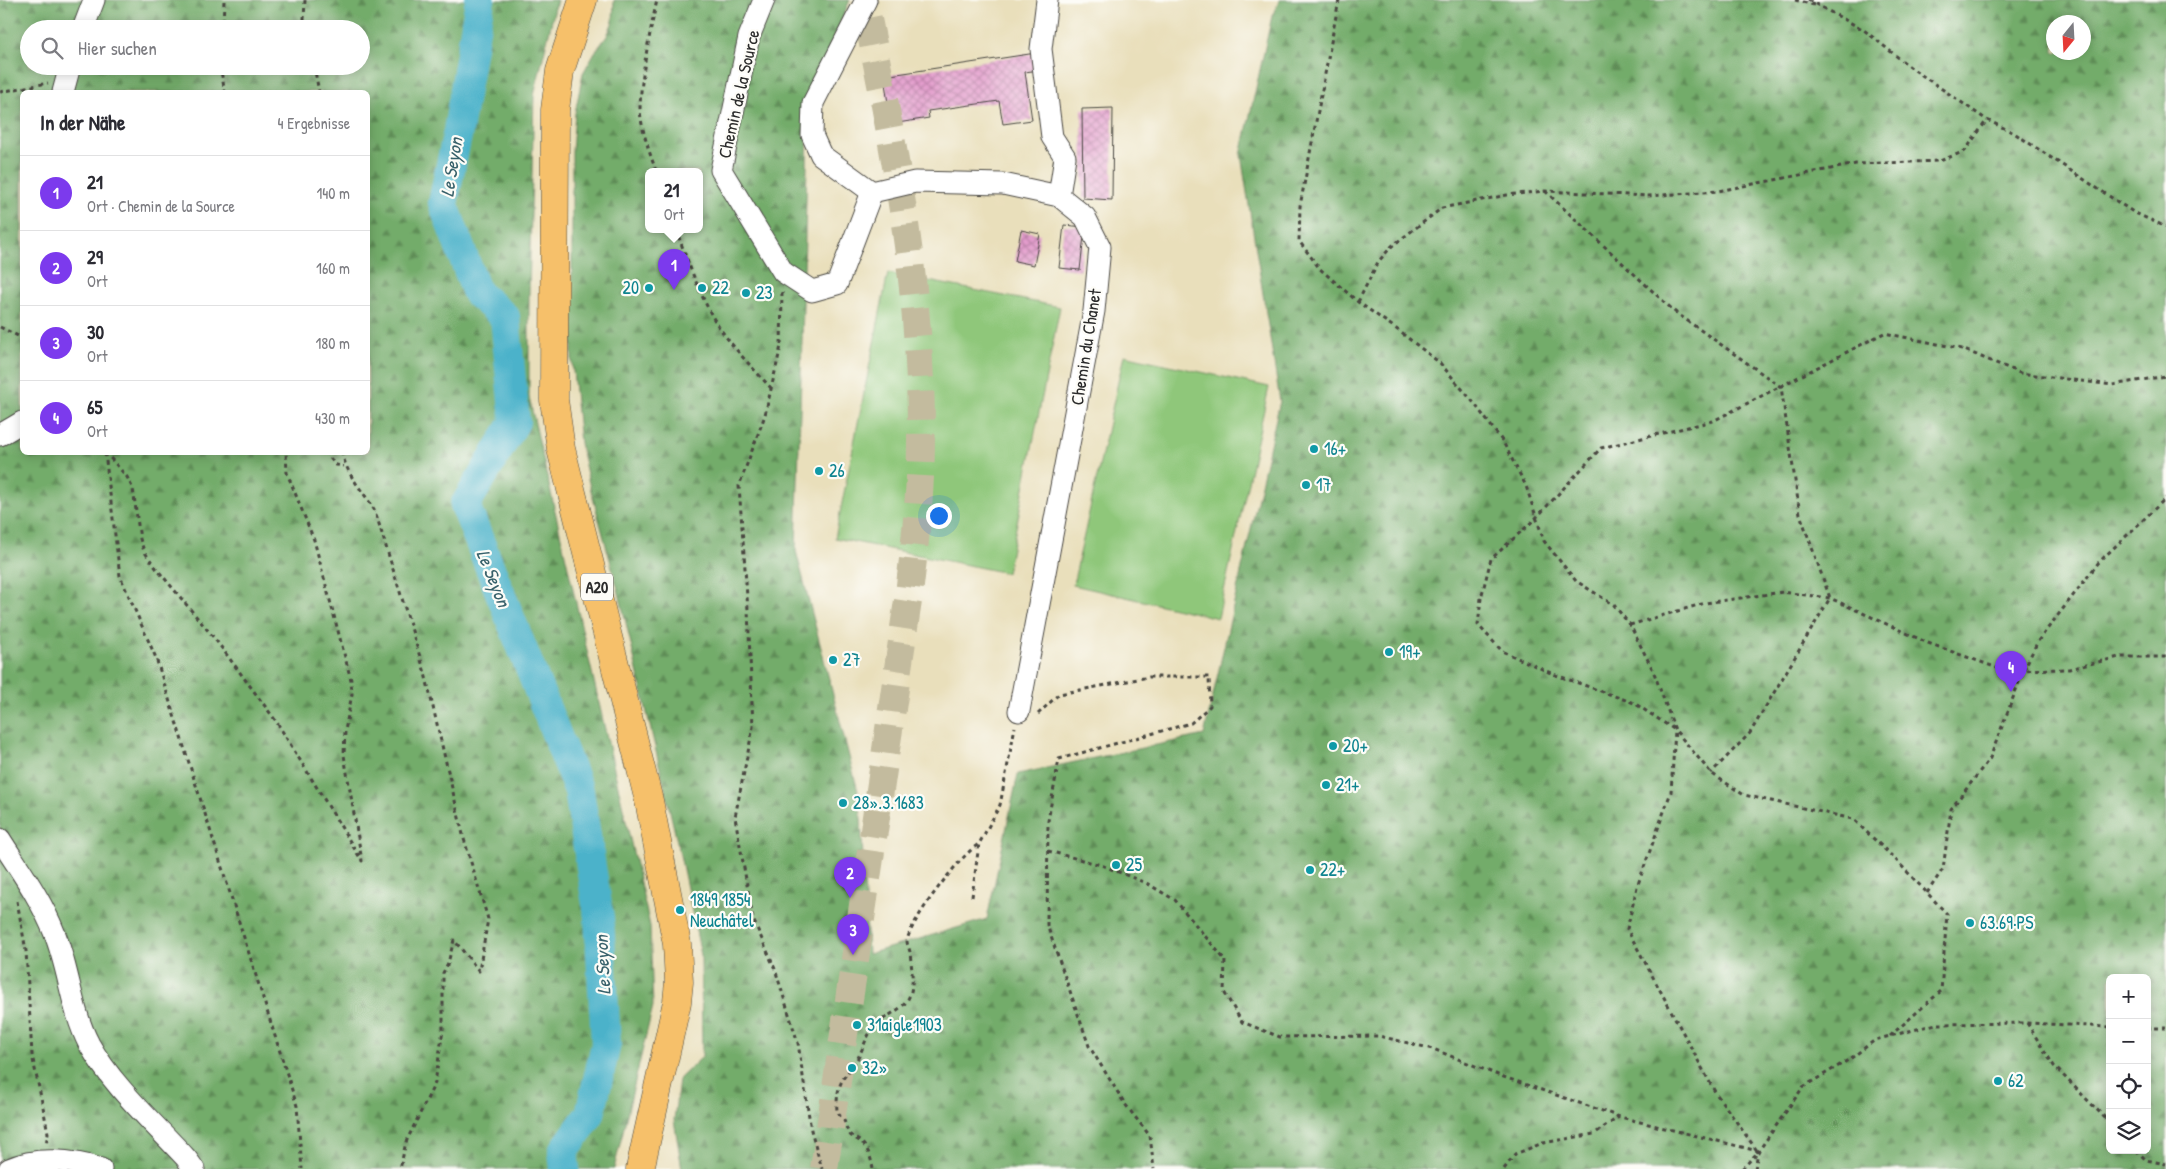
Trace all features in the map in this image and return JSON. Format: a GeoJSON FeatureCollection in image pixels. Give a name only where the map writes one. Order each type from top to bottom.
{"type":"FeatureCollection","features":[{"type":"Feature","properties":{"kind":"highway","name":"A20"},"geometry":{"type":"LineString","coordinates":[[583,0],[565,49],[557,89],[554,400],[561,449],[650,802],[674,925],[679,965],[679,982],[674,1021],[640,1169]]}},
{"type":"Feature","properties":{"kind":"street"},"geometry":{"type":"LineString","coordinates":[[87,20],[94,0]]}},
{"type":"Feature","properties":{"kind":"street","name":"Chemin de la Source"},"geometry":{"type":"LineString","coordinates":[[764,0],[749,37],[721,170],[783,272],[812,291],[837,284],[872,192]]}},
{"type":"Feature","properties":{"kind":"street"},"geometry":{"type":"LineString","coordinates":[[866,0],[823,81],[814,103],[812,135],[821,155],[872,192],[916,182],[994,184],[1059,196],[1066,157],[1052,137],[1041,48],[1047,0]]}},
{"type":"Feature","properties":{"kind":"street","name":"Chemin du Chanet"},"geometry":{"type":"LineString","coordinates":[[1020,711],[1094,311],[1100,247],[1085,216],[1059,196]]}},
{"type":"Feature","properties":{"kind":"street"},"geometry":{"type":"LineString","coordinates":[[0,434],[20,423]]}},
{"type":"Feature","properties":{"kind":"street"},"geometry":{"type":"LineString","coordinates":[[0,839],[46,913],[54,932],[79,1020],[90,1046],[119,1086],[194,1169]]}},
{"type":"Feature","properties":{"kind":"street"},"geometry":{"type":"LineString","coordinates":[[9,1169],[21,1164],[44,1161],[74,1163],[101,1169]]}},
{"type":"Feature","properties":{"kind":"path"},"geometry":{"type":"LineString","coordinates":[[223,20],[224,0]]}},
{"type":"Feature","properties":{"kind":"path"},"geometry":{"type":"LineString","coordinates":[[304,20],[305,0]]}},
{"type":"Feature","properties":{"kind":"path"},"geometry":{"type":"LineString","coordinates":[[655,168],[640,109],[650,28],[658,0]]}},
{"type":"Feature","properties":{"kind":"path"},"geometry":{"type":"LineString","coordinates":[[1339,0],[1300,206],[1299,240],[1320,269],[1358,302],[1440,363],[1474,403],[1503,442],[1526,486],[1535,519],[1544,541],[1576,581],[1614,605],[1630,624],[1653,670],[1675,730],[1671,792],[1637,887],[1627,929],[1715,1092],[1758,1152],[1755,1169]]}},
{"type":"Feature","properties":{"kind":"path"},"geometry":{"type":"LineString","coordinates":[[1795,0],[1822,7]]}},
{"type":"Feature","properties":{"kind":"path"},"geometry":{"type":"LineString","coordinates":[[1808,0],[1864,30],[1910,67],[1987,120],[2014,133],[2133,212],[2166,227]]}},
{"type":"Feature","properties":{"kind":"path"},"geometry":{"type":"LineString","coordinates":[[222,75],[225,90]]}},
{"type":"Feature","properties":{"kind":"path"},"geometry":{"type":"LineString","coordinates":[[316,75],[319,90]]}},
{"type":"Feature","properties":{"kind":"path"},"geometry":{"type":"LineString","coordinates":[[0,92],[66,79]]}},
{"type":"Feature","properties":{"kind":"path"},"geometry":{"type":"LineString","coordinates":[[1358,302],[1378,262],[1392,246],[1442,208],[1507,195],[1545,191],[1648,196],[1718,191],[1856,164],[1940,161],[1965,151],[1987,120]]}},
{"type":"Feature","properties":{"kind":"path"},"geometry":{"type":"LineString","coordinates":[[1545,191],[1675,312],[1781,387],[1800,514],[1830,598]]}},
{"type":"Feature","properties":{"kind":"path"},"geometry":{"type":"LineString","coordinates":[[677,233],[688,263],[712,315],[744,358],[771,389]]}},
{"type":"Feature","properties":{"kind":"path"},"geometry":{"type":"LineString","coordinates":[[783,272],[781,346],[765,415],[739,486],[748,610],[753,727],[735,818],[753,919],[775,969],[798,1043],[811,1130],[822,1169]]}},
{"type":"Feature","properties":{"kind":"path"},"geometry":{"type":"LineString","coordinates":[[0,327],[20,337]]}},
{"type":"Feature","properties":{"kind":"path"},"geometry":{"type":"LineString","coordinates":[[1890,1036],[1941,991],[1947,914],[1853,819],[1744,795],[1711,773],[1675,730],[1634,702],[1553,674],[1502,651],[1478,625],[1481,598],[1492,559],[1535,519],[1601,448],[1713,421],[1884,333],[1962,349],[2020,373],[2112,386],[2166,376]]}},
{"type":"Feature","properties":{"kind":"path"},"geometry":{"type":"LineString","coordinates":[[105,455],[120,576],[156,658],[297,1106],[302,1169]]}},
{"type":"Feature","properties":{"kind":"path"},"geometry":{"type":"LineString","coordinates":[[108,455],[127,477],[133,489],[140,539],[144,551],[215,638],[276,721],[362,861],[344,755],[345,731],[352,694],[351,680],[314,540],[286,473],[286,455]]}},
{"type":"Feature","properties":{"kind":"path"},"geometry":{"type":"LineString","coordinates":[[328,455],[336,465],[344,466]]}},
{"type":"Feature","properties":{"kind":"path"},"geometry":{"type":"LineString","coordinates":[[342,455],[344,466],[349,476],[365,494],[375,511],[425,673],[464,839],[488,919],[479,971],[454,940],[448,963],[443,973],[444,1030],[434,1083],[406,1142],[400,1169]]}},
{"type":"Feature","properties":{"kind":"path"},"geometry":{"type":"LineString","coordinates":[[1927,893],[1943,870],[1951,809],[1990,758],[2024,670],[2038,642],[2099,562],[2166,498]]}},
{"type":"Feature","properties":{"kind":"path"},"geometry":{"type":"LineString","coordinates":[[1630,624],[1705,603],[1783,592],[1830,598],[1928,643],[2003,670],[2069,670],[2119,658],[2166,657]]}},
{"type":"Feature","properties":{"kind":"path"},"geometry":{"type":"LineString","coordinates":[[1711,773],[1750,733],[1830,598]]}},
{"type":"Feature","properties":{"kind":"path"},"geometry":{"type":"LineString","coordinates":[[1020,711],[1028,723],[1059,694],[1149,677],[1209,677],[1210,706],[1191,723],[1059,759],[1048,821],[1046,925],[1089,1046],[1125,1104],[1150,1136],[1154,1169]]}},
{"type":"Feature","properties":{"kind":"path"},"geometry":{"type":"LineString","coordinates":[[873,1169],[872,1160],[865,1146],[849,1134],[844,1120],[839,1115],[836,1103],[839,1088],[844,1074],[859,1056],[864,1042],[872,1030],[884,1018],[903,1005],[909,997],[911,967],[907,941],[915,921],[949,876],[979,844],[1000,805],[1010,746],[1020,711]]}},
{"type":"Feature","properties":{"kind":"path"},"geometry":{"type":"LineString","coordinates":[[972,897],[979,844]]}},
{"type":"Feature","properties":{"kind":"path"},"geometry":{"type":"LineString","coordinates":[[1048,851],[1101,865],[1148,884],[1175,900],[1225,960],[1224,992],[1242,1022],[1280,1037],[1379,1036],[1433,1050],[1498,1075],[1620,1117],[1758,1152]]}},
{"type":"Feature","properties":{"kind":"path"},"geometry":{"type":"LineString","coordinates":[[22,876],[17,908],[26,951],[32,1056],[48,1133],[44,1161]]}},
{"type":"Feature","properties":{"kind":"path"},"geometry":{"type":"LineString","coordinates":[[1742,1169],[1758,1152],[1803,1087],[1850,1059],[1875,1040],[1936,1024],[2027,1023],[2106,1027]]}},
{"type":"Feature","properties":{"kind":"path"},"geometry":{"type":"LineString","coordinates":[[2027,1023],[2054,1066],[2106,1119]]}},
{"type":"Feature","properties":{"kind":"path"},"geometry":{"type":"LineString","coordinates":[[2151,1028],[2166,1028]]}},
{"type":"Feature","properties":{"kind":"path"},"geometry":{"type":"LineString","coordinates":[[1504,1169],[1515,1154],[1542,1143],[1594,1134],[1620,1117]]}},
{"type":"Feature","properties":{"kind":"path"},"geometry":{"type":"LineString","coordinates":[[2140,1154],[2146,1160],[2166,1164]]}},
{"type":"Feature","properties":{"kind":"green space"},"geometry":{"type":"Polygon","coordinates":[[[0,0],[557,0],[534,95],[529,295],[529,397],[650,926],[653,1006],[614,1169],[7,1169],[0,1160],[0,0]]]}},
{"type":"Feature","properties":{"kind":"green space"},"geometry":{"type":"Polygon","coordinates":[[[614,0],[850,0],[809,97],[796,551],[860,799],[868,954],[987,919],[1018,774],[1204,735],[1280,401],[1241,155],[1272,16],[1280,0],[2166,0],[2166,1169],[682,1169],[674,1120],[679,1079],[702,1057],[701,955],[679,850],[619,593],[580,443],[572,361],[572,151],[575,113],[583,73],[607,36],[613,21],[614,0]]]}},
{"type":"Feature","properties":{"kind":"green space"},"geometry":{"type":"Polygon","coordinates":[[[888,273],[1060,307],[1007,573],[835,538],[888,273]]]}},
{"type":"Feature","properties":{"kind":"green space"},"geometry":{"type":"Polygon","coordinates":[[[1124,355],[1269,387],[1218,618],[1073,585],[1124,355]]]}},
{"type":"Feature","properties":{"kind":"building"},"geometry":{"type":"Polygon","coordinates":[[[1036,53],[1039,70],[1025,72],[1032,120],[1003,124],[999,101],[928,111],[929,118],[891,124],[884,76],[1036,53]]]}},
{"type":"Feature","properties":{"kind":"building"},"geometry":{"type":"Polygon","coordinates":[[[1113,108],[1112,200],[1083,198],[1082,109],[1113,108]]]}},
{"type":"Feature","properties":{"kind":"building"},"geometry":{"type":"Polygon","coordinates":[[[1064,225],[1085,227],[1080,270],[1059,268],[1064,225]]]}},
{"type":"Feature","properties":{"kind":"building"},"geometry":{"type":"Polygon","coordinates":[[[1021,230],[1040,234],[1034,265],[1015,261],[1021,230]]]}},
{"type":"Feature","properties":{"kind":"waterway","name":"Le Seyon"},"geometry":{"type":"LineString","coordinates":[[480,0],[458,131],[443,203],[477,293],[505,317],[515,422],[465,505],[579,791],[599,917],[606,1044],[590,1114],[563,1152],[565,1169]]}},
{"type":"Feature","properties":{"kind":"tunnel"},"geometry":{"type":"LineString","coordinates":[[824,1169],[909,594],[921,458],[920,383],[911,273],[886,109],[864,0]]}},
{"type":"Feature","properties":{"kind":"place","name":"20"},"geometry":{"type":"Point","coordinates":[649,288]}},
{"type":"Feature","properties":{"kind":"place","name":"22"},"geometry":{"type":"Point","coordinates":[702,288]}},
{"type":"Feature","properties":{"kind":"place","name":"21"},"geometry":{"type":"Point","coordinates":[674,290]}},
{"type":"Feature","properties":{"kind":"place","name":"23"},"geometry":{"type":"Point","coordinates":[746,293]}},
{"type":"Feature","properties":{"kind":"place","name":"16+"},"geometry":{"type":"Point","coordinates":[1314,449]}},
{"type":"Feature","properties":{"kind":"place","name":"26"},"geometry":{"type":"Point","coordinates":[819,471]}},
{"type":"Feature","properties":{"kind":"place","name":"17"},"geometry":{"type":"Point","coordinates":[1306,485]}},
{"type":"Feature","properties":{"kind":"place","name":"19+"},"geometry":{"type":"Point","coordinates":[1389,652]}},
{"type":"Feature","properties":{"kind":"place","name":"27"},"geometry":{"type":"Point","coordinates":[833,660]}},
{"type":"Feature","properties":{"kind":"place","name":"65"},"geometry":{"type":"Point","coordinates":[2011,692]}},
{"type":"Feature","properties":{"kind":"place","name":"20+"},"geometry":{"type":"Point","coordinates":[1333,746]}},
{"type":"Feature","properties":{"kind":"place","name":"21+"},"geometry":{"type":"Point","coordinates":[1326,785]}},
{"type":"Feature","properties":{"kind":"place","name":"28».3.1683"},"geometry":{"type":"Point","coordinates":[843,803]}},
{"type":"Feature","properties":{"kind":"place","name":"25"},"geometry":{"type":"Point","coordinates":[1116,865]}},
{"type":"Feature","properties":{"kind":"place","name":"22+"},"geometry":{"type":"Point","coordinates":[1310,870]}},
{"type":"Feature","properties":{"kind":"place","name":"29"},"geometry":{"type":"Point","coordinates":[850,898]}},
{"type":"Feature","properties":{"kind":"place","name":"1849 1854 Neuchâtel"},"geometry":{"type":"Point","coordinates":[680,910]}},
{"type":"Feature","properties":{"kind":"place","name":"63.69·PS"},"geometry":{"type":"Point","coordinates":[1970,923]}},
{"type":"Feature","properties":{"kind":"place","name":"30"},"geometry":{"type":"Point","coordinates":[853,955]}},
{"type":"Feature","properties":{"kind":"place","name":"31aigle1903"},"geometry":{"type":"Point","coordinates":[857,1025]}},
{"type":"Feature","properties":{"kind":"place","name":"32»"},"geometry":{"type":"Point","coordinates":[852,1068]}},
{"type":"Feature","properties":{"kind":"place","name":"62"},"geometry":{"type":"Point","coordinates":[1998,1081]}}]}
